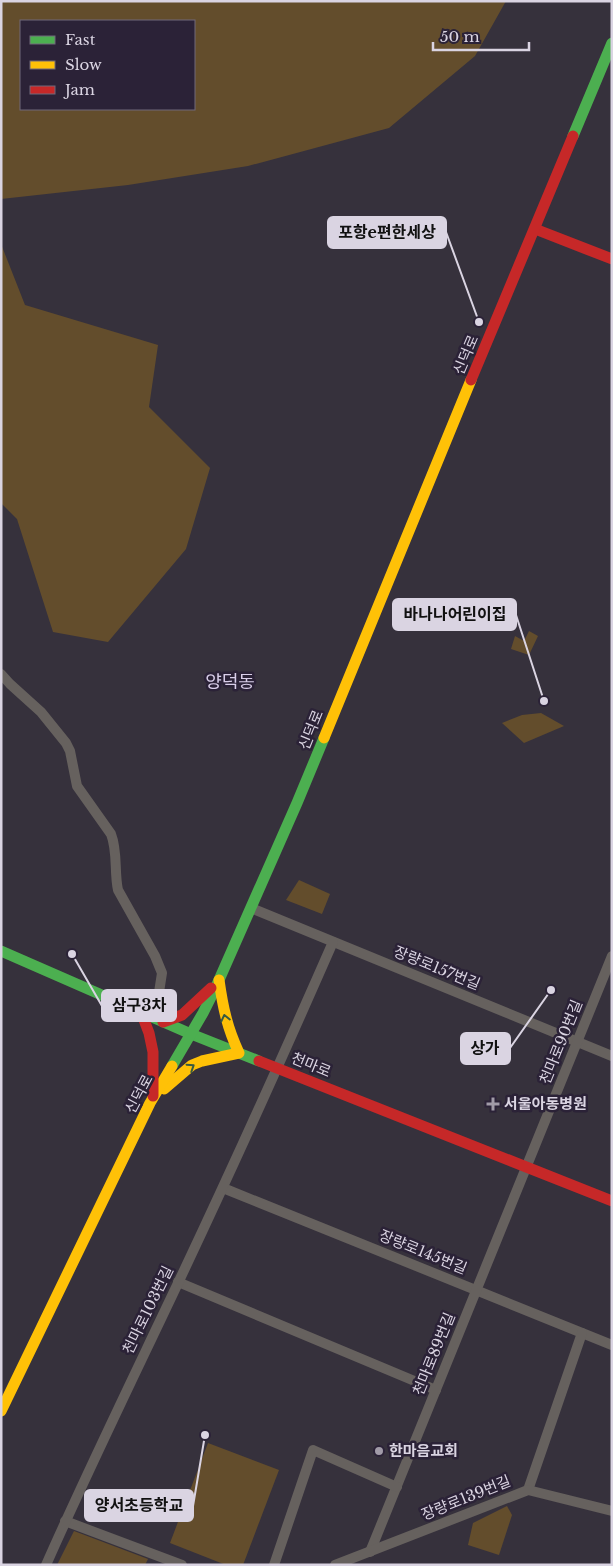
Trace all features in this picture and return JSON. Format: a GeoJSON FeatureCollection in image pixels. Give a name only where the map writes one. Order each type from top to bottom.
{"type":"FeatureCollection","features":[{"type":"Feature","properties":{"kind":"street","name":"신덕로"},"geometry":{"type":"LineString","coordinates":[[1,1411],[153,1098],[204,1013],[219,980],[297,803],[612,43]]}},
{"type":"Feature","properties":{"kind":"street"},"geometry":{"type":"LineString","coordinates":[[536,229],[612,259]]}},
{"type":"Feature","properties":{"kind":"street"},"geometry":{"type":"LineString","coordinates":[[1,674],[42,712],[66,743],[70,751],[77,786],[111,834],[114,843],[118,890],[155,956],[162,973],[159,1020],[182,1015],[196,1004],[219,980]]}},
{"type":"Feature","properties":{"kind":"street","name":"장량로157번길"},"geometry":{"type":"LineString","coordinates":[[251,908],[612,1056]]}},
{"type":"Feature","properties":{"kind":"street","name":"천마로103번길"},"geometry":{"type":"LineString","coordinates":[[46,1565],[65,1521],[223,1188],[334,942]]}},
{"type":"Feature","properties":{"kind":"street","name":"천마로"},"geometry":{"type":"LineString","coordinates":[[1,951],[191,1034],[612,1201]]}},
{"type":"Feature","properties":{"kind":"street","name":"천마로90번길"},"geometry":{"type":"LineString","coordinates":[[526,1167],[612,956]]}},
{"type":"Feature","properties":{"kind":"street"},"geometry":{"type":"LineString","coordinates":[[153,1098],[192,1065],[239,1053],[229,1032],[224,1014],[219,980]]}},
{"type":"Feature","properties":{"kind":"street"},"geometry":{"type":"LineString","coordinates":[[141,1012],[154,1052],[153,1098]]}},
{"type":"Feature","properties":{"kind":"street","name":"천마로89번길"},"geometry":{"type":"LineString","coordinates":[[370,1552],[526,1167]]}},
{"type":"Feature","properties":{"kind":"street","name":"장량로145번길"},"geometry":{"type":"LineString","coordinates":[[223,1188],[612,1345]]}},
{"type":"Feature","properties":{"kind":"street"},"geometry":{"type":"LineString","coordinates":[[178,1282],[436,1390]]}},
{"type":"Feature","properties":{"kind":"street"},"geometry":{"type":"LineString","coordinates":[[528,1490],[582,1333]]}},
{"type":"Feature","properties":{"kind":"street"},"geometry":{"type":"LineString","coordinates":[[274,1565],[313,1450],[397,1487]]}},
{"type":"Feature","properties":{"kind":"street","name":"장량로139번길"},"geometry":{"type":"LineString","coordinates":[[335,1565],[528,1490],[612,1511]]}},
{"type":"Feature","properties":{"kind":"street"},"geometry":{"type":"LineString","coordinates":[[65,1521],[182,1565]]}},
{"type":"Feature","properties":{"kind":"shaded area"},"geometry":{"type":"Polygon","coordinates":[[[1,1],[506,1],[475,56],[389,128],[248,166],[128,185],[1,199],[1,1]]]}},
{"type":"Feature","properties":{"kind":"shaded area"},"geometry":{"type":"Polygon","coordinates":[[[1,244],[25,305],[158,345],[149,407],[210,468],[186,549],[108,642],[53,632],[17,519],[1,503],[1,244]]]}},
{"type":"Feature","properties":{"kind":"shaded area"},"geometry":{"type":"Polygon","coordinates":[[[529,631],[538,636],[529,655],[511,649],[515,636],[524,641],[529,631]]]}},
{"type":"Feature","properties":{"kind":"shaded area"},"geometry":{"type":"Polygon","coordinates":[[[541,713],[564,726],[524,743],[502,723],[522,715],[541,713]]]}},
{"type":"Feature","properties":{"kind":"shaded area"},"geometry":{"type":"Polygon","coordinates":[[[299,880],[330,894],[322,914],[286,900],[299,880]]]}},
{"type":"Feature","properties":{"kind":"shaded area"},"geometry":{"type":"Polygon","coordinates":[[[208,1443],[279,1470],[243,1565],[226,1565],[170,1543],[208,1443]]]}},
{"type":"Feature","properties":{"kind":"shaded area"},"geometry":{"type":"Polygon","coordinates":[[[507,1506],[512,1515],[499,1555],[468,1545],[473,1523],[507,1506]]]}},
{"type":"Feature","properties":{"kind":"shaded area"},"geometry":{"type":"Polygon","coordinates":[[[74,1531],[148,1559],[145,1565],[57,1565],[74,1531]]]}},
{"type":"Feature","properties":{"kind":"traffic: fast"},"geometry":{"type":"LineString","coordinates":[[573,136],[612,43]]}},
{"type":"Feature","properties":{"kind":"traffic: fast"},"geometry":{"type":"LineString","coordinates":[[172,1066],[215,989],[324,738]]}},
{"type":"Feature","properties":{"kind":"traffic: fast"},"geometry":{"type":"LineString","coordinates":[[1,951],[191,1034],[259,1061]]}},
{"type":"Feature","properties":{"kind":"traffic: slow"},"geometry":{"type":"LineString","coordinates":[[324,738],[471,380]]}},
{"type":"Feature","properties":{"kind":"traffic: slow"},"geometry":{"type":"LineString","coordinates":[[164,1089],[192,1065],[239,1053],[226,1017],[219,980]]}},
{"type":"Feature","properties":{"kind":"traffic: slow"},"geometry":{"type":"LineString","coordinates":[[1,1411],[150,1103],[172,1066]]}},
{"type":"Feature","properties":{"kind":"traffic: jam"},"geometry":{"type":"LineString","coordinates":[[471,380],[573,136]]}},
{"type":"Feature","properties":{"kind":"traffic: jam"},"geometry":{"type":"LineString","coordinates":[[535,229],[612,259]]}},
{"type":"Feature","properties":{"kind":"traffic: jam"},"geometry":{"type":"LineString","coordinates":[[163,1022],[182,1015],[211,988]]}},
{"type":"Feature","properties":{"kind":"traffic: jam"},"geometry":{"type":"LineString","coordinates":[[141,1012],[149,1033],[153,1052],[153,1096]]}},
{"type":"Feature","properties":{"kind":"traffic: jam"},"geometry":{"type":"LineString","coordinates":[[259,1061],[612,1201]]}},
{"type":"Feature","properties":{"kind":"place","name":"포항e편한세상"},"geometry":{"type":"Point","coordinates":[479,322]}},
{"type":"Feature","properties":{"kind":"place","name":"바나나어린이집"},"geometry":{"type":"Point","coordinates":[544,701]}},
{"type":"Feature","properties":{"kind":"place","name":"삼구3차"},"geometry":{"type":"Point","coordinates":[72,954]}},
{"type":"Feature","properties":{"kind":"place","name":"상가"},"geometry":{"type":"Point","coordinates":[551,990]}},
{"type":"Feature","properties":{"kind":"place","name":"서울아동병원"},"geometry":{"type":"Point","coordinates":[493,1104]}},
{"type":"Feature","properties":{"kind":"place","name":"양서초등학교"},"geometry":{"type":"Point","coordinates":[205,1435]}},
{"type":"Feature","properties":{"kind":"place","name":"한마음교회"},"geometry":{"type":"Point","coordinates":[379,1451]}},
{"type":"Feature","properties":{"kind":"district","name":"양덕동"},"geometry":{"type":"Point","coordinates":[230,682]}}]}
